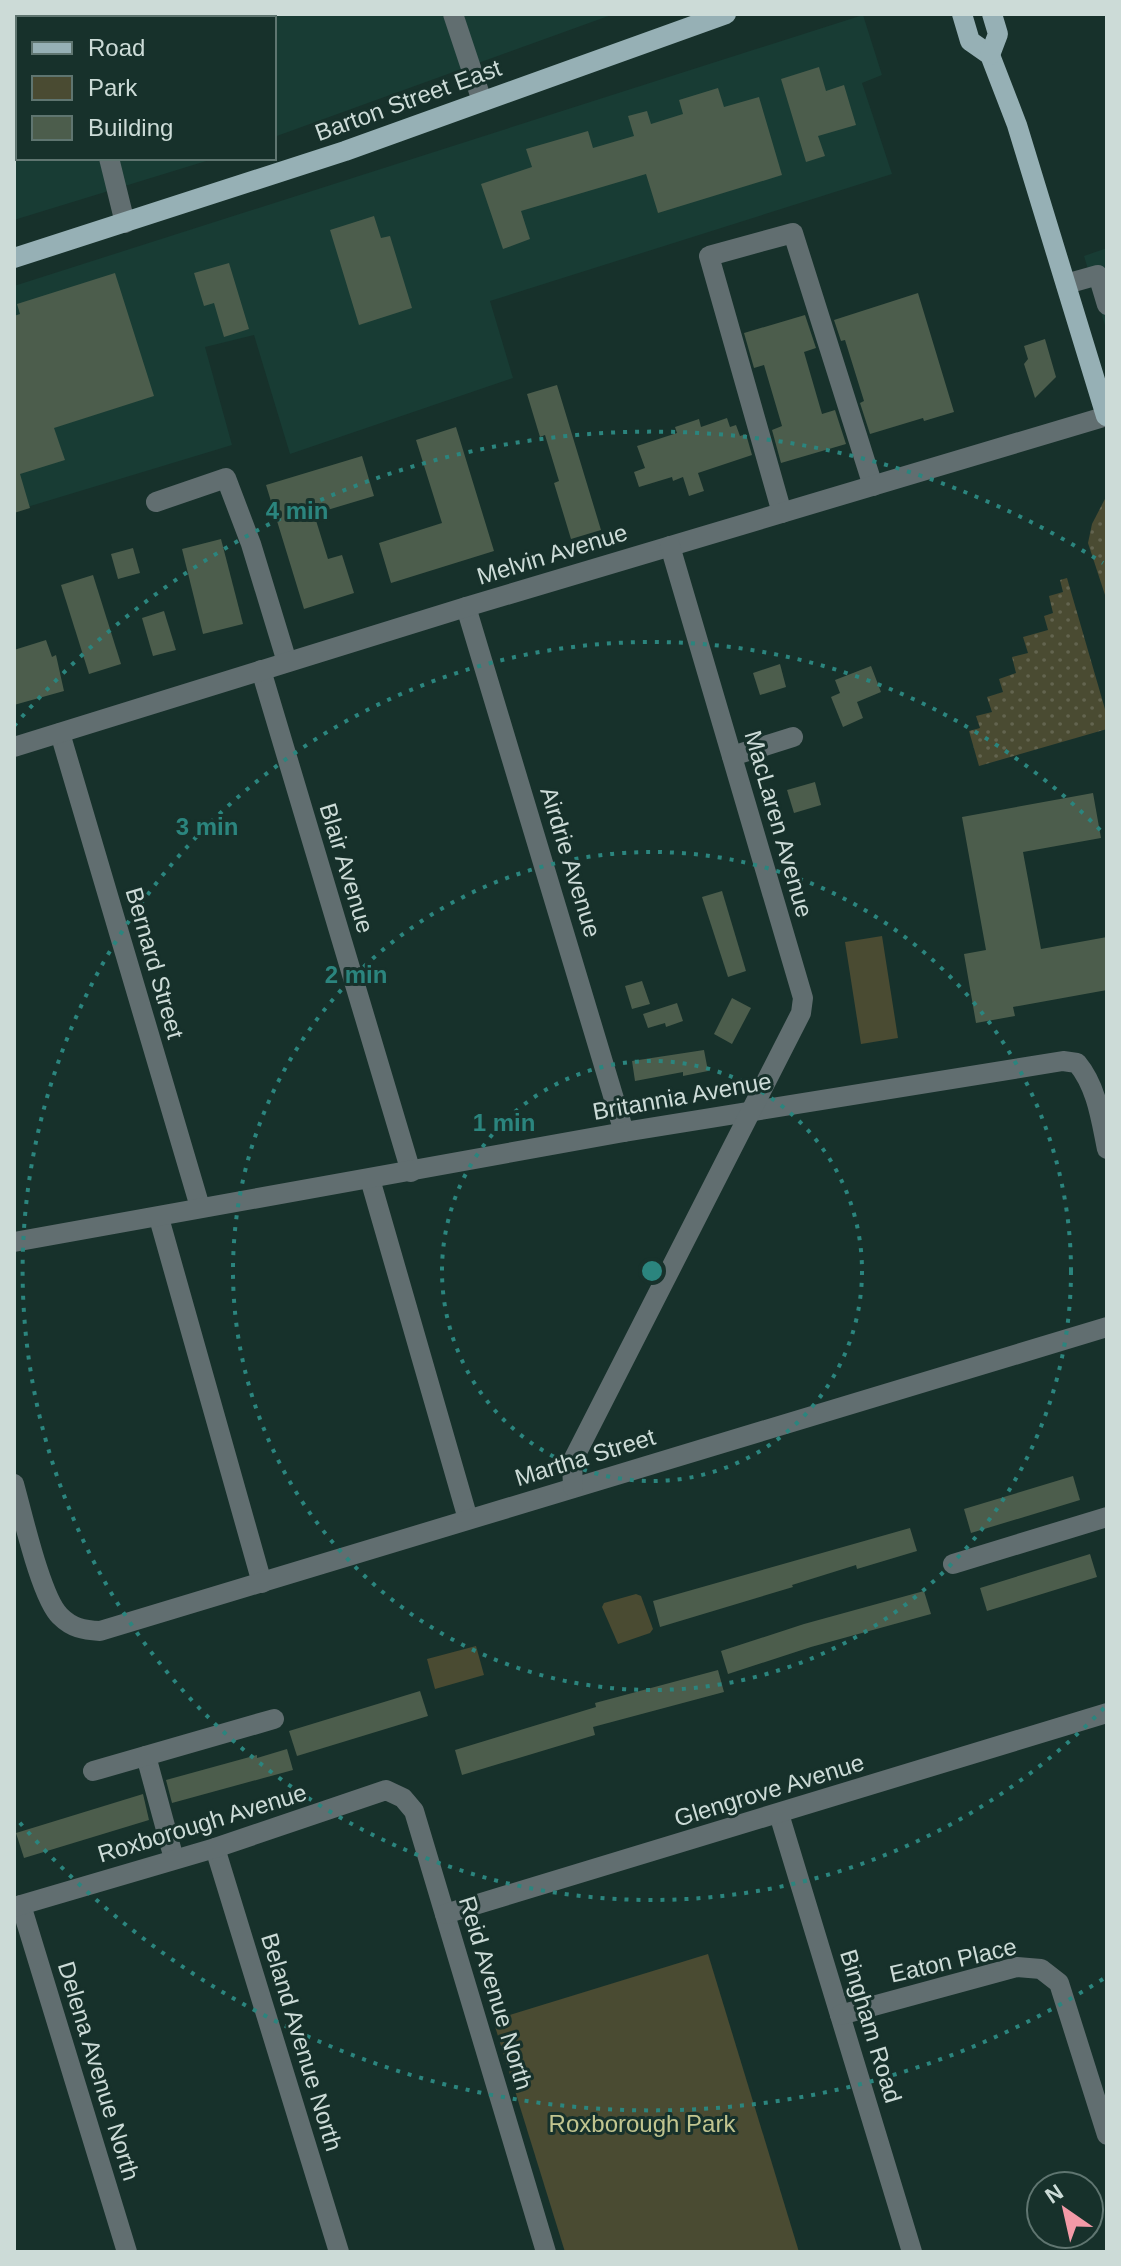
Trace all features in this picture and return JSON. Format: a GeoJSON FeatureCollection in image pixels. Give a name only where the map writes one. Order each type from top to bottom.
{"type":"FeatureCollection","features":[{"type":"Feature","properties":{"kind":"main road","name":"Barton Street East"},"geometry":{"type":"LineString","coordinates":[[14,258],[345,151],[726,14]]}},
{"type":"Feature","properties":{"kind":"main road"},"geometry":{"type":"LineString","coordinates":[[962,14],[970,41],[990,55],[1017,125],[1066,284],[1100,370],[1106,416]]}},
{"type":"Feature","properties":{"kind":"main road"},"geometry":{"type":"LineString","coordinates":[[990,55],[998,34],[992,14]]}},
{"type":"Feature","properties":{"kind":"street"},"geometry":{"type":"LineString","coordinates":[[453,14],[482,101]]}},
{"type":"Feature","properties":{"kind":"street"},"geometry":{"type":"LineString","coordinates":[[109,160],[125,223]]}},
{"type":"Feature","properties":{"kind":"street"},"geometry":{"type":"LineString","coordinates":[[782,513],[709,256],[793,233],[873,486]]}},
{"type":"Feature","properties":{"kind":"street"},"geometry":{"type":"LineString","coordinates":[[1066,284],[1098,275],[1107,305]]}},
{"type":"Feature","properties":{"kind":"street","name":"Melvin Avenue"},"geometry":{"type":"LineString","coordinates":[[14,747],[466,607],[1106,416]]}},
{"type":"Feature","properties":{"kind":"street"},"geometry":{"type":"LineString","coordinates":[[156,502],[226,478],[251,544],[287,662]]}},
{"type":"Feature","properties":{"kind":"street","name":"MacLaren Avenue"},"geometry":{"type":"LineString","coordinates":[[573,1487],[572,1462],[576,1453],[801,1013],[803,998],[670,546]]}},
{"type":"Feature","properties":{"kind":"street","name":"Airdrie Avenue"},"geometry":{"type":"LineString","coordinates":[[466,607],[624,1132]]}},
{"type":"Feature","properties":{"kind":"street","name":"Blair Avenue"},"geometry":{"type":"LineString","coordinates":[[261,670],[411,1172]]}},
{"type":"Feature","properties":{"kind":"street","name":"Bernard Street"},"geometry":{"type":"LineString","coordinates":[[60,733],[200,1207]]}},
{"type":"Feature","properties":{"kind":"street"},"geometry":{"type":"LineString","coordinates":[[732,756],[793,737]]}},
{"type":"Feature","properties":{"kind":"street","name":"Britannia Avenue"},"geometry":{"type":"LineString","coordinates":[[14,1242],[751,1110],[1063,1061],[1077,1063],[1087,1075],[1107,1149]]}},
{"type":"Feature","properties":{"kind":"street"},"geometry":{"type":"LineString","coordinates":[[370,1179],[468,1519]]}},
{"type":"Feature","properties":{"kind":"street"},"geometry":{"type":"LineString","coordinates":[[159,1218],[262,1583]]}},
{"type":"Feature","properties":{"kind":"street","name":"Martha Street"},"geometry":{"type":"LineString","coordinates":[[14,1484],[46,1591],[57,1613],[77,1629],[100,1631],[1107,1327]]}},
{"type":"Feature","properties":{"kind":"street"},"geometry":{"type":"LineString","coordinates":[[953,1564],[1107,1517]]}},
{"type":"Feature","properties":{"kind":"street","name":"Glengrove Avenue"},"geometry":{"type":"LineString","coordinates":[[445,1914],[1107,1713]]}},
{"type":"Feature","properties":{"kind":"street"},"geometry":{"type":"LineString","coordinates":[[93,1771],[274,1719]]}},
{"type":"Feature","properties":{"kind":"street"},"geometry":{"type":"LineString","coordinates":[[146,1756],[174,1859]]}},
{"type":"Feature","properties":{"kind":"street","name":"Roxborough Avenue"},"geometry":{"type":"LineString","coordinates":[[17,1906],[215,1848],[386,1790],[403,1798]]}},
{"type":"Feature","properties":{"kind":"street","name":"Reid Avenue North"},"geometry":{"type":"LineString","coordinates":[[403,1798],[414,1811],[546,2252]]}},
{"type":"Feature","properties":{"kind":"street","name":"Bingham Road"},"geometry":{"type":"LineString","coordinates":[[779,1814],[912,2252]]}},
{"type":"Feature","properties":{"kind":"street","name":"Beland Avenue North"},"geometry":{"type":"LineString","coordinates":[[215,1848],[339,2252]]}},
{"type":"Feature","properties":{"kind":"street","name":"Delena Avenue North"},"geometry":{"type":"LineString","coordinates":[[17,1906],[127,2252]]}},
{"type":"Feature","properties":{"kind":"street","name":"Eaton Place"},"geometry":{"type":"LineString","coordinates":[[840,2015],[1017,1967],[1041,1969],[1059,1983],[1107,2135]]}},
{"type":"Feature","properties":{"kind":"shaded area"},"geometry":{"type":"Polygon","coordinates":[[[14,14],[614,14],[276,136],[276,16],[16,16],[16,160],[209,160],[14,220],[14,14]]]}},
{"type":"Feature","properties":{"kind":"shaded area"},"geometry":{"type":"Polygon","coordinates":[[[863,15],[882,75],[862,83],[892,174],[490,301],[513,378],[290,454],[254,335],[205,347],[232,445],[14,511],[14,286],[863,15]]]}},
{"type":"Feature","properties":{"kind":"shaded area"},"geometry":{"type":"Polygon","coordinates":[[[1107,248],[1107,332],[1084,256],[1107,248]]]}},
{"type":"Feature","properties":{"kind":"green space"},"geometry":{"type":"Polygon","coordinates":[[[1107,495],[1107,601],[1088,543],[1092,524],[1107,495]]]}},
{"type":"Feature","properties":{"kind":"green space"},"geometry":{"type":"Polygon","coordinates":[[[1067,578],[1107,716],[1107,729],[979,766],[969,731],[980,728],[976,716],[992,712],[987,697],[1003,692],[999,679],[1016,673],[1012,657],[1028,653],[1023,637],[1048,630],[1044,616],[1053,613],[1049,596],[1063,592],[1060,580],[1067,578]]]}},
{"type":"Feature","properties":{"kind":"green space"},"geometry":{"type":"Polygon","coordinates":[[[882,936],[898,1038],[861,1044],[845,942],[882,936]]]}},
{"type":"Feature","properties":{"kind":"green space"},"geometry":{"type":"Polygon","coordinates":[[[636,1594],[641,1596],[653,1629],[650,1633],[618,1644],[602,1607],[604,1603],[636,1594]]]}},
{"type":"Feature","properties":{"kind":"green space"},"geometry":{"type":"Polygon","coordinates":[[[476,1646],[484,1675],[435,1689],[427,1659],[476,1646]]]}},
{"type":"Feature","properties":{"kind":"green space","name":"Roxborough Park"},"geometry":{"type":"Polygon","coordinates":[[[708,1954],[799,2252],[565,2252],[493,2020],[708,1954]]]}},
{"type":"Feature","properties":{"kind":"building"},"geometry":{"type":"Polygon","coordinates":[[[819,67],[826,91],[844,85],[856,125],[818,136],[825,156],[806,162],[781,79],[819,67]]]}},
{"type":"Feature","properties":{"kind":"building"},"geometry":{"type":"Polygon","coordinates":[[[718,88],[724,107],[759,97],[782,175],[658,213],[646,174],[521,211],[530,239],[503,249],[481,184],[532,167],[526,149],[588,131],[593,148],[634,136],[628,116],[647,111],[651,124],[683,114],[679,100],[718,88]]]}},
{"type":"Feature","properties":{"kind":"building"},"geometry":{"type":"Polygon","coordinates":[[[374,216],[381,238],[390,236],[412,308],[359,325],[330,230],[374,216]]]}},
{"type":"Feature","properties":{"kind":"building"},"geometry":{"type":"Polygon","coordinates":[[[229,263],[249,329],[224,337],[214,303],[204,306],[194,273],[229,263]]]}},
{"type":"Feature","properties":{"kind":"building"},"geometry":{"type":"Polygon","coordinates":[[[115,273],[154,396],[54,428],[65,460],[20,474],[30,508],[14,513],[14,316],[20,314],[17,304],[115,273]]]}},
{"type":"Feature","properties":{"kind":"building"},"geometry":{"type":"Polygon","coordinates":[[[918,293],[954,412],[870,434],[860,403],[864,401],[845,340],[841,341],[834,320],[918,293]]]}},
{"type":"Feature","properties":{"kind":"building"},"geometry":{"type":"Polygon","coordinates":[[[805,315],[816,348],[804,352],[822,414],[835,410],[846,444],[781,463],[772,430],[782,426],[764,365],[754,368],[744,333],[805,315]]]}},
{"type":"Feature","properties":{"kind":"building"},"geometry":{"type":"Polygon","coordinates":[[[1045,339],[1056,377],[1035,398],[1024,364],[1028,359],[1024,346],[1045,339]]]}},
{"type":"Feature","properties":{"kind":"building"},"geometry":{"type":"Polygon","coordinates":[[[557,385],[601,530],[571,539],[554,483],[559,481],[545,435],[540,437],[527,394],[557,385]]]}},
{"type":"Feature","properties":{"kind":"building"},"geometry":{"type":"Polygon","coordinates":[[[727,418],[730,427],[736,425],[740,436],[746,434],[752,455],[698,473],[704,491],[689,496],[683,477],[673,481],[672,477],[639,487],[634,472],[645,468],[637,446],[677,433],[675,427],[699,419],[701,427],[727,418]]]}},
{"type":"Feature","properties":{"kind":"building"},"geometry":{"type":"Polygon","coordinates":[[[456,427],[494,551],[391,583],[379,543],[442,523],[416,440],[456,427]]]}},
{"type":"Feature","properties":{"kind":"building"},"geometry":{"type":"Polygon","coordinates":[[[362,456],[374,496],[314,514],[328,559],[342,555],[354,593],[304,609],[266,485],[362,456]]]}},
{"type":"Feature","properties":{"kind":"building"},"geometry":{"type":"Polygon","coordinates":[[[221,539],[243,624],[203,634],[182,549],[221,539]]]}},
{"type":"Feature","properties":{"kind":"building"},"geometry":{"type":"Polygon","coordinates":[[[133,548],[140,573],[118,579],[111,554],[133,548]]]}},
{"type":"Feature","properties":{"kind":"building"},"geometry":{"type":"Polygon","coordinates":[[[93,575],[121,664],[89,674],[61,585],[93,575]]]}},
{"type":"Feature","properties":{"kind":"building"},"geometry":{"type":"Polygon","coordinates":[[[164,611],[176,650],[153,656],[142,618],[164,611]]]}},
{"type":"Feature","properties":{"kind":"building"},"geometry":{"type":"Polygon","coordinates":[[[46,640],[52,657],[56,655],[64,691],[14,705],[14,650],[46,640]]]}},
{"type":"Feature","properties":{"kind":"building"},"geometry":{"type":"Polygon","coordinates":[[[780,664],[786,687],[760,695],[753,673],[780,664]]]}},
{"type":"Feature","properties":{"kind":"building"},"geometry":{"type":"Polygon","coordinates":[[[871,666],[881,692],[857,702],[863,718],[843,727],[831,697],[840,693],[835,680],[871,666]]]}},
{"type":"Feature","properties":{"kind":"building"},"geometry":{"type":"Polygon","coordinates":[[[815,782],[821,805],[794,813],[787,790],[815,782]]]}},
{"type":"Feature","properties":{"kind":"building"},"geometry":{"type":"Polygon","coordinates":[[[1093,793],[1101,838],[1023,852],[1041,949],[1107,937],[1107,990],[1013,1007],[1015,1016],[976,1023],[964,954],[986,950],[962,817],[1093,793]]]}},
{"type":"Feature","properties":{"kind":"building"},"geometry":{"type":"Polygon","coordinates":[[[722,891],[746,971],[728,977],[702,897],[722,891]]]}},
{"type":"Feature","properties":{"kind":"building"},"geometry":{"type":"Polygon","coordinates":[[[642,981],[650,1004],[632,1009],[625,986],[642,981]]]}},
{"type":"Feature","properties":{"kind":"building"},"geometry":{"type":"Polygon","coordinates":[[[732,998],[751,1008],[732,1044],[714,1034],[732,998]]]}},
{"type":"Feature","properties":{"kind":"building"},"geometry":{"type":"Polygon","coordinates":[[[677,1003],[683,1021],[666,1027],[665,1023],[648,1028],[643,1014],[677,1003]]]}},
{"type":"Feature","properties":{"kind":"building"},"geometry":{"type":"Polygon","coordinates":[[[704,1050],[708,1071],[683,1076],[683,1072],[635,1081],[632,1061],[704,1050]]]}},
{"type":"Feature","properties":{"kind":"building"},"geometry":{"type":"Polygon","coordinates":[[[1073,1476],[1080,1500],[971,1533],[964,1509],[1073,1476]]]}},
{"type":"Feature","properties":{"kind":"building"},"geometry":{"type":"Polygon","coordinates":[[[910,1528],[917,1551],[857,1569],[856,1565],[660,1627],[653,1601],[910,1528]]]}},
{"type":"Feature","properties":{"kind":"building"},"geometry":{"type":"Polygon","coordinates":[[[1090,1554],[1097,1577],[987,1611],[980,1588],[1090,1554]]]}},
{"type":"Feature","properties":{"kind":"building"},"geometry":{"type":"Polygon","coordinates":[[[924,1591],[931,1614],[728,1674],[721,1651],[924,1591]]]}},
{"type":"Feature","properties":{"kind":"building"},"geometry":{"type":"Polygon","coordinates":[[[718,1670],[724,1692],[593,1727],[595,1735],[462,1775],[455,1750],[596,1707],[595,1703],[718,1670]]]}},
{"type":"Feature","properties":{"kind":"building"},"geometry":{"type":"Polygon","coordinates":[[[420,1691],[428,1716],[297,1756],[289,1731],[420,1691]]]}},
{"type":"Feature","properties":{"kind":"building"},"geometry":{"type":"Polygon","coordinates":[[[287,1749],[293,1770],[172,1803],[166,1780],[287,1749]]]}},
{"type":"Feature","properties":{"kind":"building"},"geometry":{"type":"Polygon","coordinates":[[[143,1794],[149,1820],[24,1858],[16,1833],[143,1794]]]}}]}
